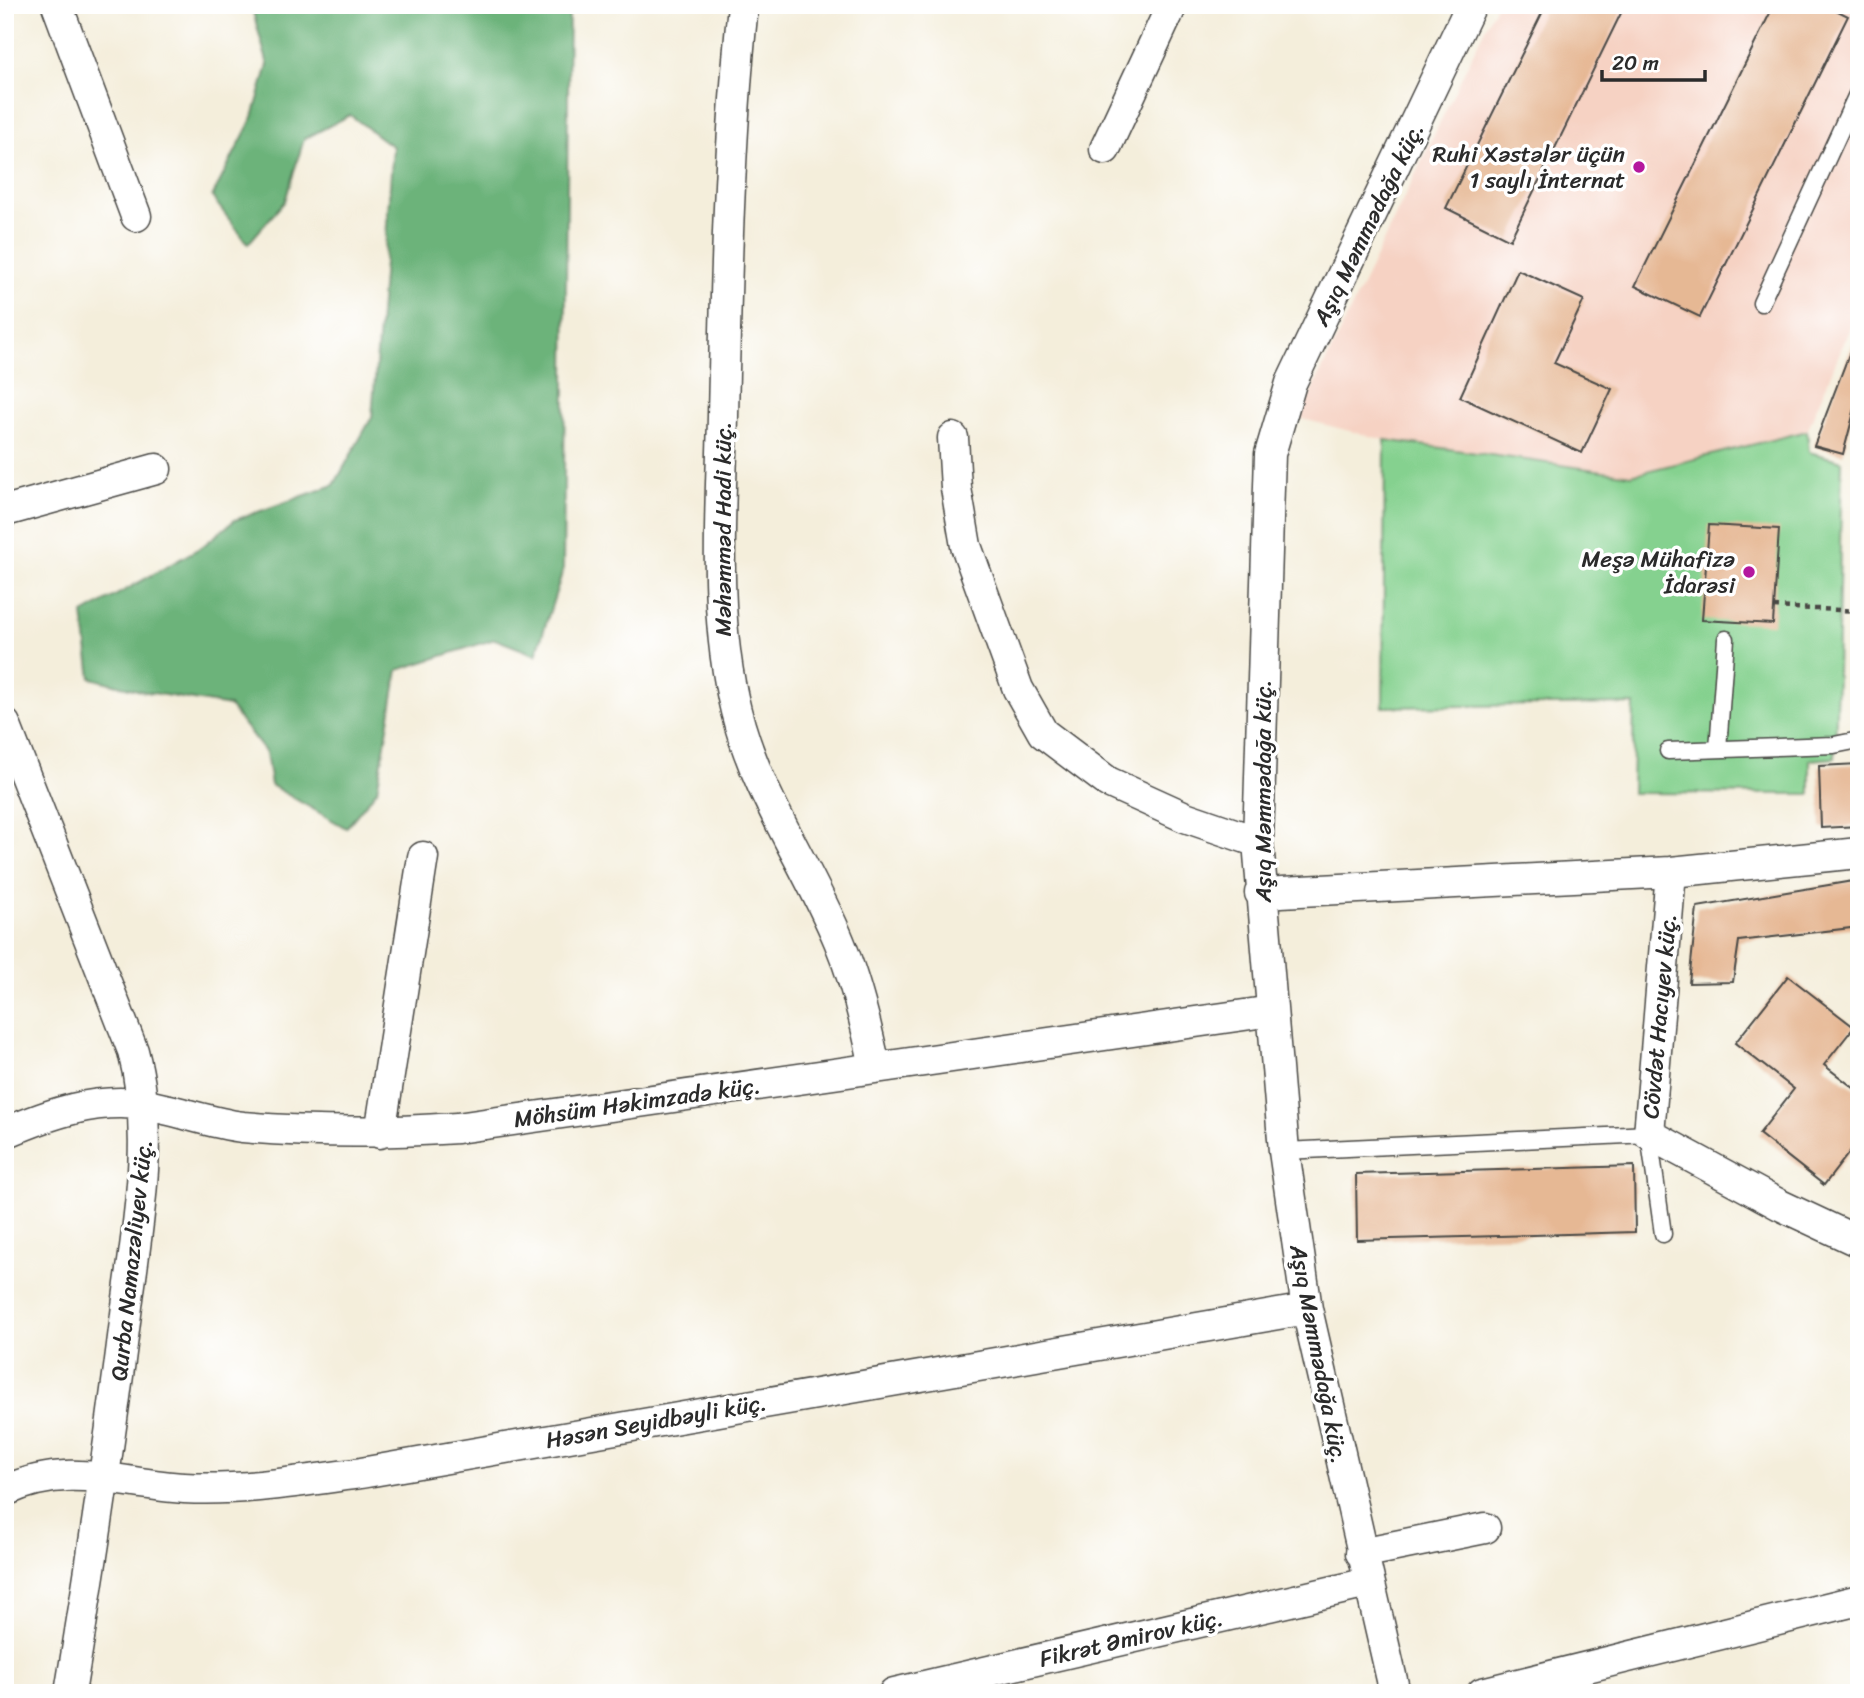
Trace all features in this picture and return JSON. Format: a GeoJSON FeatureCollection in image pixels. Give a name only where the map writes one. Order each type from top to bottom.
{"type":"FeatureCollection","features":[{"type":"Feature","properties":{"kind":"street"},"geometry":{"type":"LineString","coordinates":[[57,5],[136,216]]}},
{"type":"Feature","properties":{"kind":"street","name":"Məhəmməd Hadi küç."},"geometry":{"type":"LineString","coordinates":[[743,5],[726,262],[720,556],[722,642],[736,712],[753,765],[775,818],[838,939],[862,1004],[874,1067]]}},
{"type":"Feature","properties":{"kind":"street"},"geometry":{"type":"LineString","coordinates":[[1105,149],[1172,5]]}},
{"type":"Feature","properties":{"kind":"street","name":"Aşıq Məmmədağa küç."},"geometry":{"type":"LineString","coordinates":[[1395,1693],[1307,1309],[1283,1152],[1260,893],[1258,842],[1269,454],[1291,383],[1471,5]]}},
{"type":"Feature","properties":{"kind":"street"},"geometry":{"type":"LineString","coordinates":[[953,438],[956,488],[966,546],[1018,689],[1042,733],[1108,782],[1185,817],[1258,842]]}},
{"type":"Feature","properties":{"kind":"street"},"geometry":{"type":"LineString","coordinates":[[5,511],[156,469]]}},
{"type":"Feature","properties":{"kind":"street","name":"Qurba Namazəliyev küç."},"geometry":{"type":"LineString","coordinates":[[5,724],[13,772],[133,1051],[144,1105],[144,1172],[106,1476],[70,1693]]}},
{"type":"Feature","properties":{"kind":"street"},"geometry":{"type":"LineString","coordinates":[[1260,893],[1671,872],[1859,853]]}},
{"type":"Feature","properties":{"kind":"street"},"geometry":{"type":"LineString","coordinates":[[380,1133],[423,857]]}},
{"type":"Feature","properties":{"kind":"street","name":"Cövdət Hacıyev küç."},"geometry":{"type":"LineString","coordinates":[[1671,872],[1650,1134],[1780,1205],[1859,1242]]}},
{"type":"Feature","properties":{"kind":"street","name":"Möhsüm Həkimzadə küç."},"geometry":{"type":"LineString","coordinates":[[5,1133],[67,1110],[99,1104],[144,1105],[228,1125],[380,1133],[457,1128],[1272,1011]]}},
{"type":"Feature","properties":{"kind":"street","name":"Həsən Seyidbəyli küç."},"geometry":{"type":"LineString","coordinates":[[5,1491],[40,1478],[76,1474],[183,1488],[252,1488],[347,1475],[1307,1309]]}},
{"type":"Feature","properties":{"kind":"street"},"geometry":{"type":"LineString","coordinates":[[1361,1553],[1485,1528]]}},
{"type":"Feature","properties":{"kind":"street","name":"Fikrət Əmirov küç."},"geometry":{"type":"LineString","coordinates":[[894,1693],[1368,1583]]}},
{"type":"Feature","properties":{"kind":"street"},"geometry":{"type":"LineString","coordinates":[[1482,1693],[1859,1600]]}},
{"type":"Feature","properties":{"kind":"lane"},"geometry":{"type":"LineString","coordinates":[[1761,303],[1859,90]]}},
{"type":"Feature","properties":{"kind":"lane"},"geometry":{"type":"LineString","coordinates":[[1718,749],[1726,639]]}},
{"type":"Feature","properties":{"kind":"lane"},"geometry":{"type":"LineString","coordinates":[[1668,751],[1834,745],[1859,740]]}},
{"type":"Feature","properties":{"kind":"lane"},"geometry":{"type":"LineString","coordinates":[[1283,1152],[1650,1134],[1663,1234]]}},
{"type":"Feature","properties":{"kind":"path"},"geometry":{"type":"LineString","coordinates":[[1774,607],[1859,611]]}},
{"type":"Feature","properties":{"kind":"shaded area","name":"Ruhi Xəstələr üçün 1 saylı İnternat"},"geometry":{"type":"Polygon","coordinates":[[[1496,5],[1859,5],[1859,306],[1807,431],[1631,475],[1385,440],[1299,418],[1496,5]]]}},
{"type":"Feature","properties":{"kind":"green space"},"geometry":{"type":"Polygon","coordinates":[[[251,5],[569,5],[563,570],[536,655],[495,639],[398,670],[377,790],[346,828],[271,785],[266,753],[229,706],[141,691],[91,678],[83,614],[203,546],[235,520],[334,485],[372,417],[393,147],[350,115],[304,139],[285,201],[248,244],[212,197],[253,117],[268,65],[251,5]]]}},
{"type":"Feature","properties":{"kind":"green space"},"geometry":{"type":"Polygon","coordinates":[[[1807,431],[1809,452],[1842,461],[1835,758],[1810,760],[1810,794],[1632,793],[1634,704],[1383,707],[1385,440],[1631,475],[1807,431]]]}},
{"type":"Feature","properties":{"kind":"building"},"geometry":{"type":"Polygon","coordinates":[[[1546,5],[1625,5],[1510,240],[1446,208],[1546,5]]]}},
{"type":"Feature","properties":{"kind":"building"},"geometry":{"type":"Polygon","coordinates":[[[1774,5],[1826,5],[1848,16],[1700,317],[1635,286],[1774,5]]]}},
{"type":"Feature","properties":{"kind":"building"},"geometry":{"type":"Polygon","coordinates":[[[1518,270],[1584,300],[1554,363],[1612,389],[1582,453],[1460,397],[1518,270]]]}},
{"type":"Feature","properties":{"kind":"building"},"geometry":{"type":"Polygon","coordinates":[[[1856,336],[1859,337],[1859,393],[1843,454],[1814,446],[1856,336]]]}},
{"type":"Feature","properties":{"kind":"building"},"geometry":{"type":"Polygon","coordinates":[[[1709,525],[1779,529],[1773,624],[1702,620],[1709,525]]]}},
{"type":"Feature","properties":{"kind":"building"},"geometry":{"type":"Polygon","coordinates":[[[1859,764],[1859,826],[1821,828],[1819,766],[1859,764]]]}},
{"type":"Feature","properties":{"kind":"building"},"geometry":{"type":"Polygon","coordinates":[[[1859,880],[1859,927],[1739,941],[1733,982],[1689,983],[1697,907],[1859,880]]]}},
{"type":"Feature","properties":{"kind":"building"},"geometry":{"type":"Polygon","coordinates":[[[1788,976],[1854,1027],[1824,1065],[1859,1092],[1859,1148],[1855,1145],[1824,1185],[1759,1134],[1794,1089],[1735,1043],[1788,976]]]}},
{"type":"Feature","properties":{"kind":"building"},"geometry":{"type":"Polygon","coordinates":[[[1634,1166],[1635,1232],[1357,1240],[1356,1174],[1634,1166]]]}},
{"type":"Feature","properties":{"kind":"place","name":"Ruhi Xəstələr üçün 1 saylı İnternat"},"geometry":{"type":"Point","coordinates":[1639,167]}},
{"type":"Feature","properties":{"kind":"place","name":"Meşə Mühafizə İdarəsi"},"geometry":{"type":"Point","coordinates":[1749,572]}}]}
